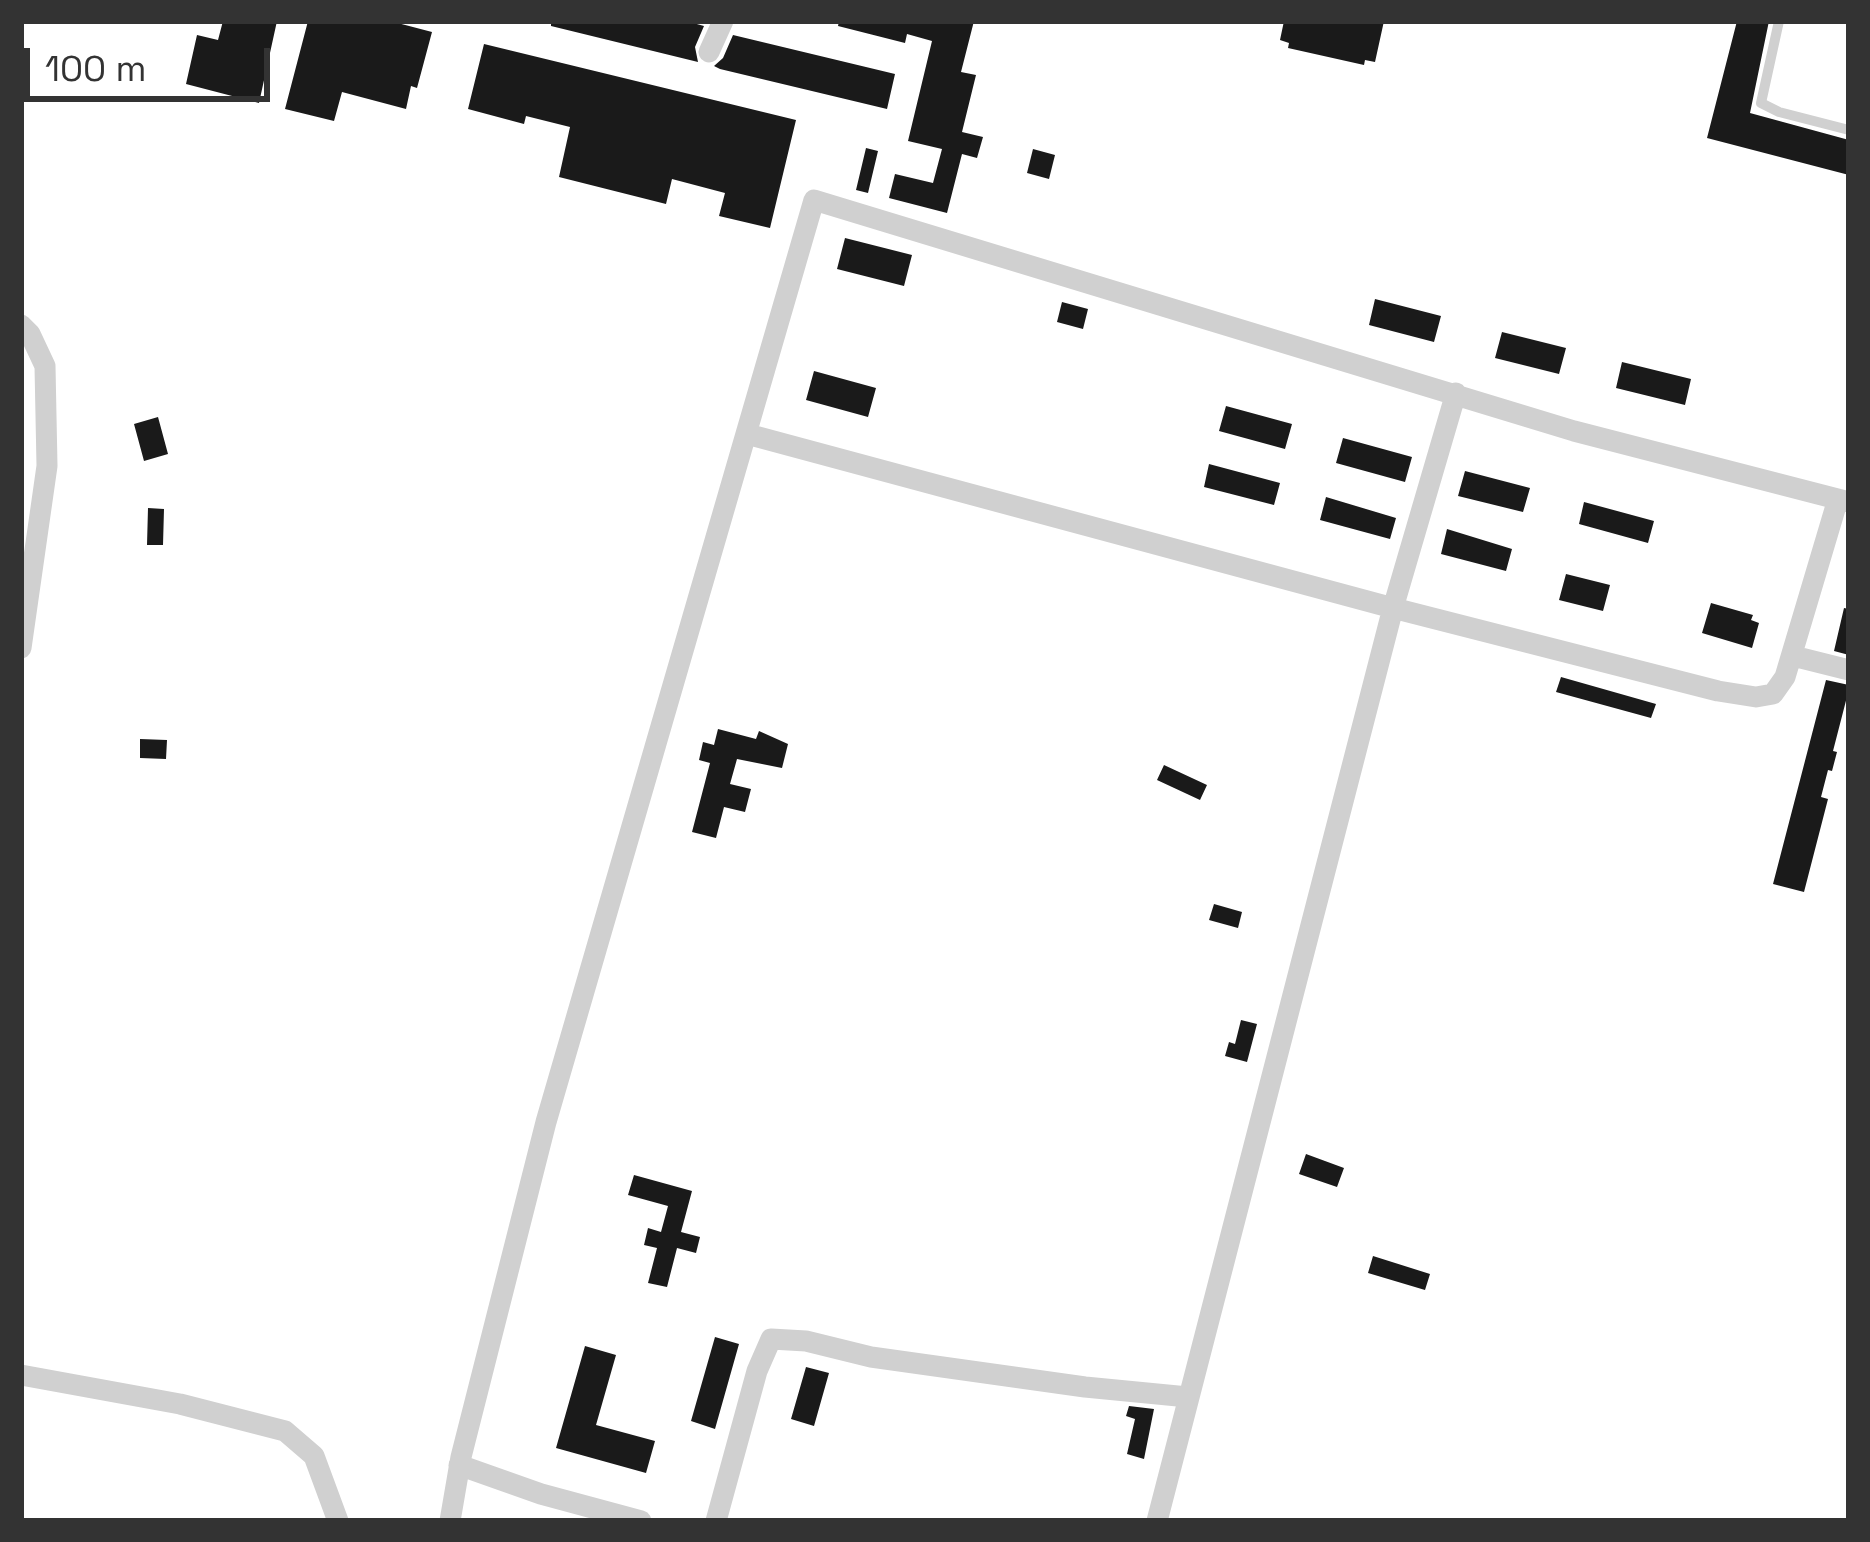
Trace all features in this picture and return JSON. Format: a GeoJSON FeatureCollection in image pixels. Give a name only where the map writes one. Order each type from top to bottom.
{"type":"FeatureCollection","features":[{"type":"Feature","properties":{"kind":"street"},"geometry":{"type":"LineString","coordinates":[[709,52],[723,21]]}},
{"type":"Feature","properties":{"kind":"street"},"geometry":{"type":"LineString","coordinates":[[450,1521],[546,1122],[814,200],[1574,430],[1844,500],[1793,656],[1773,694],[1756,697],[1393,608],[747,434]]}},
{"type":"Feature","properties":{"kind":"street"},"geometry":{"type":"LineString","coordinates":[[21,325],[45,366],[46,466],[21,648]]}},
{"type":"Feature","properties":{"kind":"street"},"geometry":{"type":"LineString","coordinates":[[1156,1521],[1393,608],[1456,393]]}},
{"type":"Feature","properties":{"kind":"street"},"geometry":{"type":"LineString","coordinates":[[1793,656],[1849,670]]}},
{"type":"Feature","properties":{"kind":"street"},"geometry":{"type":"LineString","coordinates":[[716,1521],[740,1427],[771,1339],[1085,1387],[1188,1397]]}},
{"type":"Feature","properties":{"kind":"street"},"geometry":{"type":"LineString","coordinates":[[21,1375],[285,1430],[314,1456],[338,1521]]}},
{"type":"Feature","properties":{"kind":"street"},"geometry":{"type":"LineString","coordinates":[[460,1465],[541,1494],[641,1521]]}},
{"type":"Feature","properties":{"kind":"lane"},"geometry":{"type":"LineString","coordinates":[[1779,21],[1761,103],[1849,130]]}},
{"type":"Feature","properties":{"kind":"building"},"geometry":{"type":"Polygon","coordinates":[[[223,21],[277,21],[259,103],[186,84],[197,35],[218,40],[223,21]]]}},
{"type":"Feature","properties":{"kind":"building"},"geometry":{"type":"Polygon","coordinates":[[[308,21],[390,21],[432,32],[417,88],[411,86],[406,109],[342,92],[334,121],[285,109],[308,21]]]}},
{"type":"Feature","properties":{"kind":"building"},"geometry":{"type":"Polygon","coordinates":[[[551,21],[686,21],[704,26],[695,47],[698,62],[551,26],[551,21]]]}},
{"type":"Feature","properties":{"kind":"building"},"geometry":{"type":"Polygon","coordinates":[[[839,21],[974,21],[961,72],[976,75],[962,132],[983,137],[977,158],[962,154],[947,213],[889,198],[895,174],[933,183],[942,149],[908,141],[932,41],[907,34],[905,43],[838,26],[839,21]]]}},
{"type":"Feature","properties":{"kind":"building"},"geometry":{"type":"Polygon","coordinates":[[[1284,21],[1384,21],[1375,62],[1365,60],[1364,65],[1288,48],[1289,43],[1280,40],[1284,21]]]}},
{"type":"Feature","properties":{"kind":"building"},"geometry":{"type":"Polygon","coordinates":[[[1737,21],[1769,21],[1750,113],[1849,140],[1849,175],[1707,138],[1737,21]]]}},
{"type":"Feature","properties":{"kind":"building"},"geometry":{"type":"Polygon","coordinates":[[[733,35],[895,74],[887,109],[714,66],[733,35]]]}},
{"type":"Feature","properties":{"kind":"building"},"geometry":{"type":"Polygon","coordinates":[[[484,44],[796,120],[770,228],[719,216],[725,193],[672,179],[666,204],[559,177],[570,127],[526,116],[524,124],[468,109],[484,44]]]}},
{"type":"Feature","properties":{"kind":"building"},"geometry":{"type":"Polygon","coordinates":[[[866,148],[878,151],[868,193],[856,190],[866,148]]]}},
{"type":"Feature","properties":{"kind":"building"},"geometry":{"type":"Polygon","coordinates":[[[1033,149],[1055,155],[1049,179],[1027,173],[1033,149]]]}},
{"type":"Feature","properties":{"kind":"building"},"geometry":{"type":"Polygon","coordinates":[[[845,238],[912,255],[904,286],[837,269],[845,238]]]}},
{"type":"Feature","properties":{"kind":"building"},"geometry":{"type":"Polygon","coordinates":[[[1375,299],[1441,316],[1434,342],[1369,325],[1375,299]]]}},
{"type":"Feature","properties":{"kind":"building"},"geometry":{"type":"Polygon","coordinates":[[[1062,302],[1088,309],[1083,329],[1057,322],[1062,302]]]}},
{"type":"Feature","properties":{"kind":"building"},"geometry":{"type":"Polygon","coordinates":[[[1502,332],[1566,348],[1559,374],[1495,358],[1502,332]]]}},
{"type":"Feature","properties":{"kind":"building"},"geometry":{"type":"Polygon","coordinates":[[[1622,362],[1691,379],[1685,405],[1616,388],[1622,362]]]}},
{"type":"Feature","properties":{"kind":"building"},"geometry":{"type":"Polygon","coordinates":[[[814,371],[876,388],[868,417],[806,400],[814,371]]]}},
{"type":"Feature","properties":{"kind":"building"},"geometry":{"type":"Polygon","coordinates":[[[1226,406],[1292,424],[1285,449],[1219,431],[1226,406]]]}},
{"type":"Feature","properties":{"kind":"building"},"geometry":{"type":"Polygon","coordinates":[[[158,417],[168,454],[144,461],[134,424],[158,417]]]}},
{"type":"Feature","properties":{"kind":"building"},"geometry":{"type":"Polygon","coordinates":[[[1343,438],[1412,457],[1405,482],[1336,463],[1343,438]]]}},
{"type":"Feature","properties":{"kind":"building"},"geometry":{"type":"Polygon","coordinates":[[[1209,464],[1280,483],[1274,505],[1204,487],[1209,464]]]}},
{"type":"Feature","properties":{"kind":"building"},"geometry":{"type":"Polygon","coordinates":[[[1465,471],[1530,488],[1523,512],[1458,496],[1465,471]]]}},
{"type":"Feature","properties":{"kind":"building"},"geometry":{"type":"Polygon","coordinates":[[[1326,497],[1396,518],[1390,539],[1320,520],[1326,497]]]}},
{"type":"Feature","properties":{"kind":"building"},"geometry":{"type":"Polygon","coordinates":[[[1584,502],[1654,521],[1648,543],[1579,524],[1584,502]]]}},
{"type":"Feature","properties":{"kind":"building"},"geometry":{"type":"Polygon","coordinates":[[[148,508],[164,509],[163,545],[147,545],[148,508]]]}},
{"type":"Feature","properties":{"kind":"building"},"geometry":{"type":"Polygon","coordinates":[[[1447,529],[1512,549],[1506,571],[1441,554],[1447,529]]]}},
{"type":"Feature","properties":{"kind":"building"},"geometry":{"type":"Polygon","coordinates":[[[1566,574],[1610,585],[1603,611],[1559,600],[1566,574]]]}},
{"type":"Feature","properties":{"kind":"building"},"geometry":{"type":"Polygon","coordinates":[[[1711,603],[1753,615],[1751,620],[1759,623],[1752,648],[1702,633],[1711,603]]]}},
{"type":"Feature","properties":{"kind":"building"},"geometry":{"type":"Polygon","coordinates":[[[1844,608],[1849,609],[1849,655],[1834,651],[1844,608]]]}},
{"type":"Feature","properties":{"kind":"building"},"geometry":{"type":"Polygon","coordinates":[[[1561,677],[1656,704],[1651,718],[1556,692],[1561,677]]]}},
{"type":"Feature","properties":{"kind":"building"},"geometry":{"type":"Polygon","coordinates":[[[1826,680],[1849,685],[1849,689],[1833,751],[1837,752],[1821,797],[1828,799],[1804,892],[1773,884],[1826,680]]]}},
{"type":"Feature","properties":{"kind":"building"},"geometry":{"type":"Polygon","coordinates":[[[718,729],[756,739],[759,731],[788,744],[782,768],[737,759],[730,784],[751,789],[745,812],[724,807],[716,838],[692,832],[710,763],[699,760],[703,742],[714,745],[718,729]]]}},
{"type":"Feature","properties":{"kind":"building"},"geometry":{"type":"Polygon","coordinates":[[[140,739],[167,740],[166,759],[140,758],[140,739]]]}},
{"type":"Feature","properties":{"kind":"building"},"geometry":{"type":"Polygon","coordinates":[[[1164,765],[1207,785],[1200,800],[1157,780],[1164,765]]]}},
{"type":"Feature","properties":{"kind":"building"},"geometry":{"type":"Polygon","coordinates":[[[1214,904],[1242,912],[1238,928],[1209,920],[1214,904]]]}},
{"type":"Feature","properties":{"kind":"building"},"geometry":{"type":"Polygon","coordinates":[[[1241,1020],[1257,1024],[1247,1062],[1225,1056],[1229,1042],[1235,1044],[1241,1020]]]}},
{"type":"Feature","properties":{"kind":"building"},"geometry":{"type":"Polygon","coordinates":[[[1306,1154],[1344,1168],[1337,1187],[1299,1174],[1306,1154]]]}},
{"type":"Feature","properties":{"kind":"building"},"geometry":{"type":"Polygon","coordinates":[[[634,1175],[692,1191],[681,1232],[700,1237],[696,1253],[677,1248],[667,1287],[648,1283],[657,1248],[644,1245],[648,1228],[661,1232],[668,1206],[628,1195],[634,1175]]]}},
{"type":"Feature","properties":{"kind":"building"},"geometry":{"type":"Polygon","coordinates":[[[1373,1256],[1430,1274],[1425,1290],[1368,1273],[1373,1256]]]}},
{"type":"Feature","properties":{"kind":"building"},"geometry":{"type":"Polygon","coordinates":[[[715,1337],[739,1344],[715,1429],[691,1421],[715,1337]]]}},
{"type":"Feature","properties":{"kind":"building"},"geometry":{"type":"Polygon","coordinates":[[[585,1346],[616,1355],[596,1425],[655,1441],[646,1473],[556,1448],[585,1346]]]}},
{"type":"Feature","properties":{"kind":"building"},"geometry":{"type":"Polygon","coordinates":[[[806,1367],[829,1373],[814,1426],[791,1419],[806,1367]]]}},
{"type":"Feature","properties":{"kind":"building"},"geometry":{"type":"Polygon","coordinates":[[[1129,1406],[1154,1409],[1144,1459],[1127,1454],[1135,1419],[1126,1416],[1129,1406]]]}}]}
